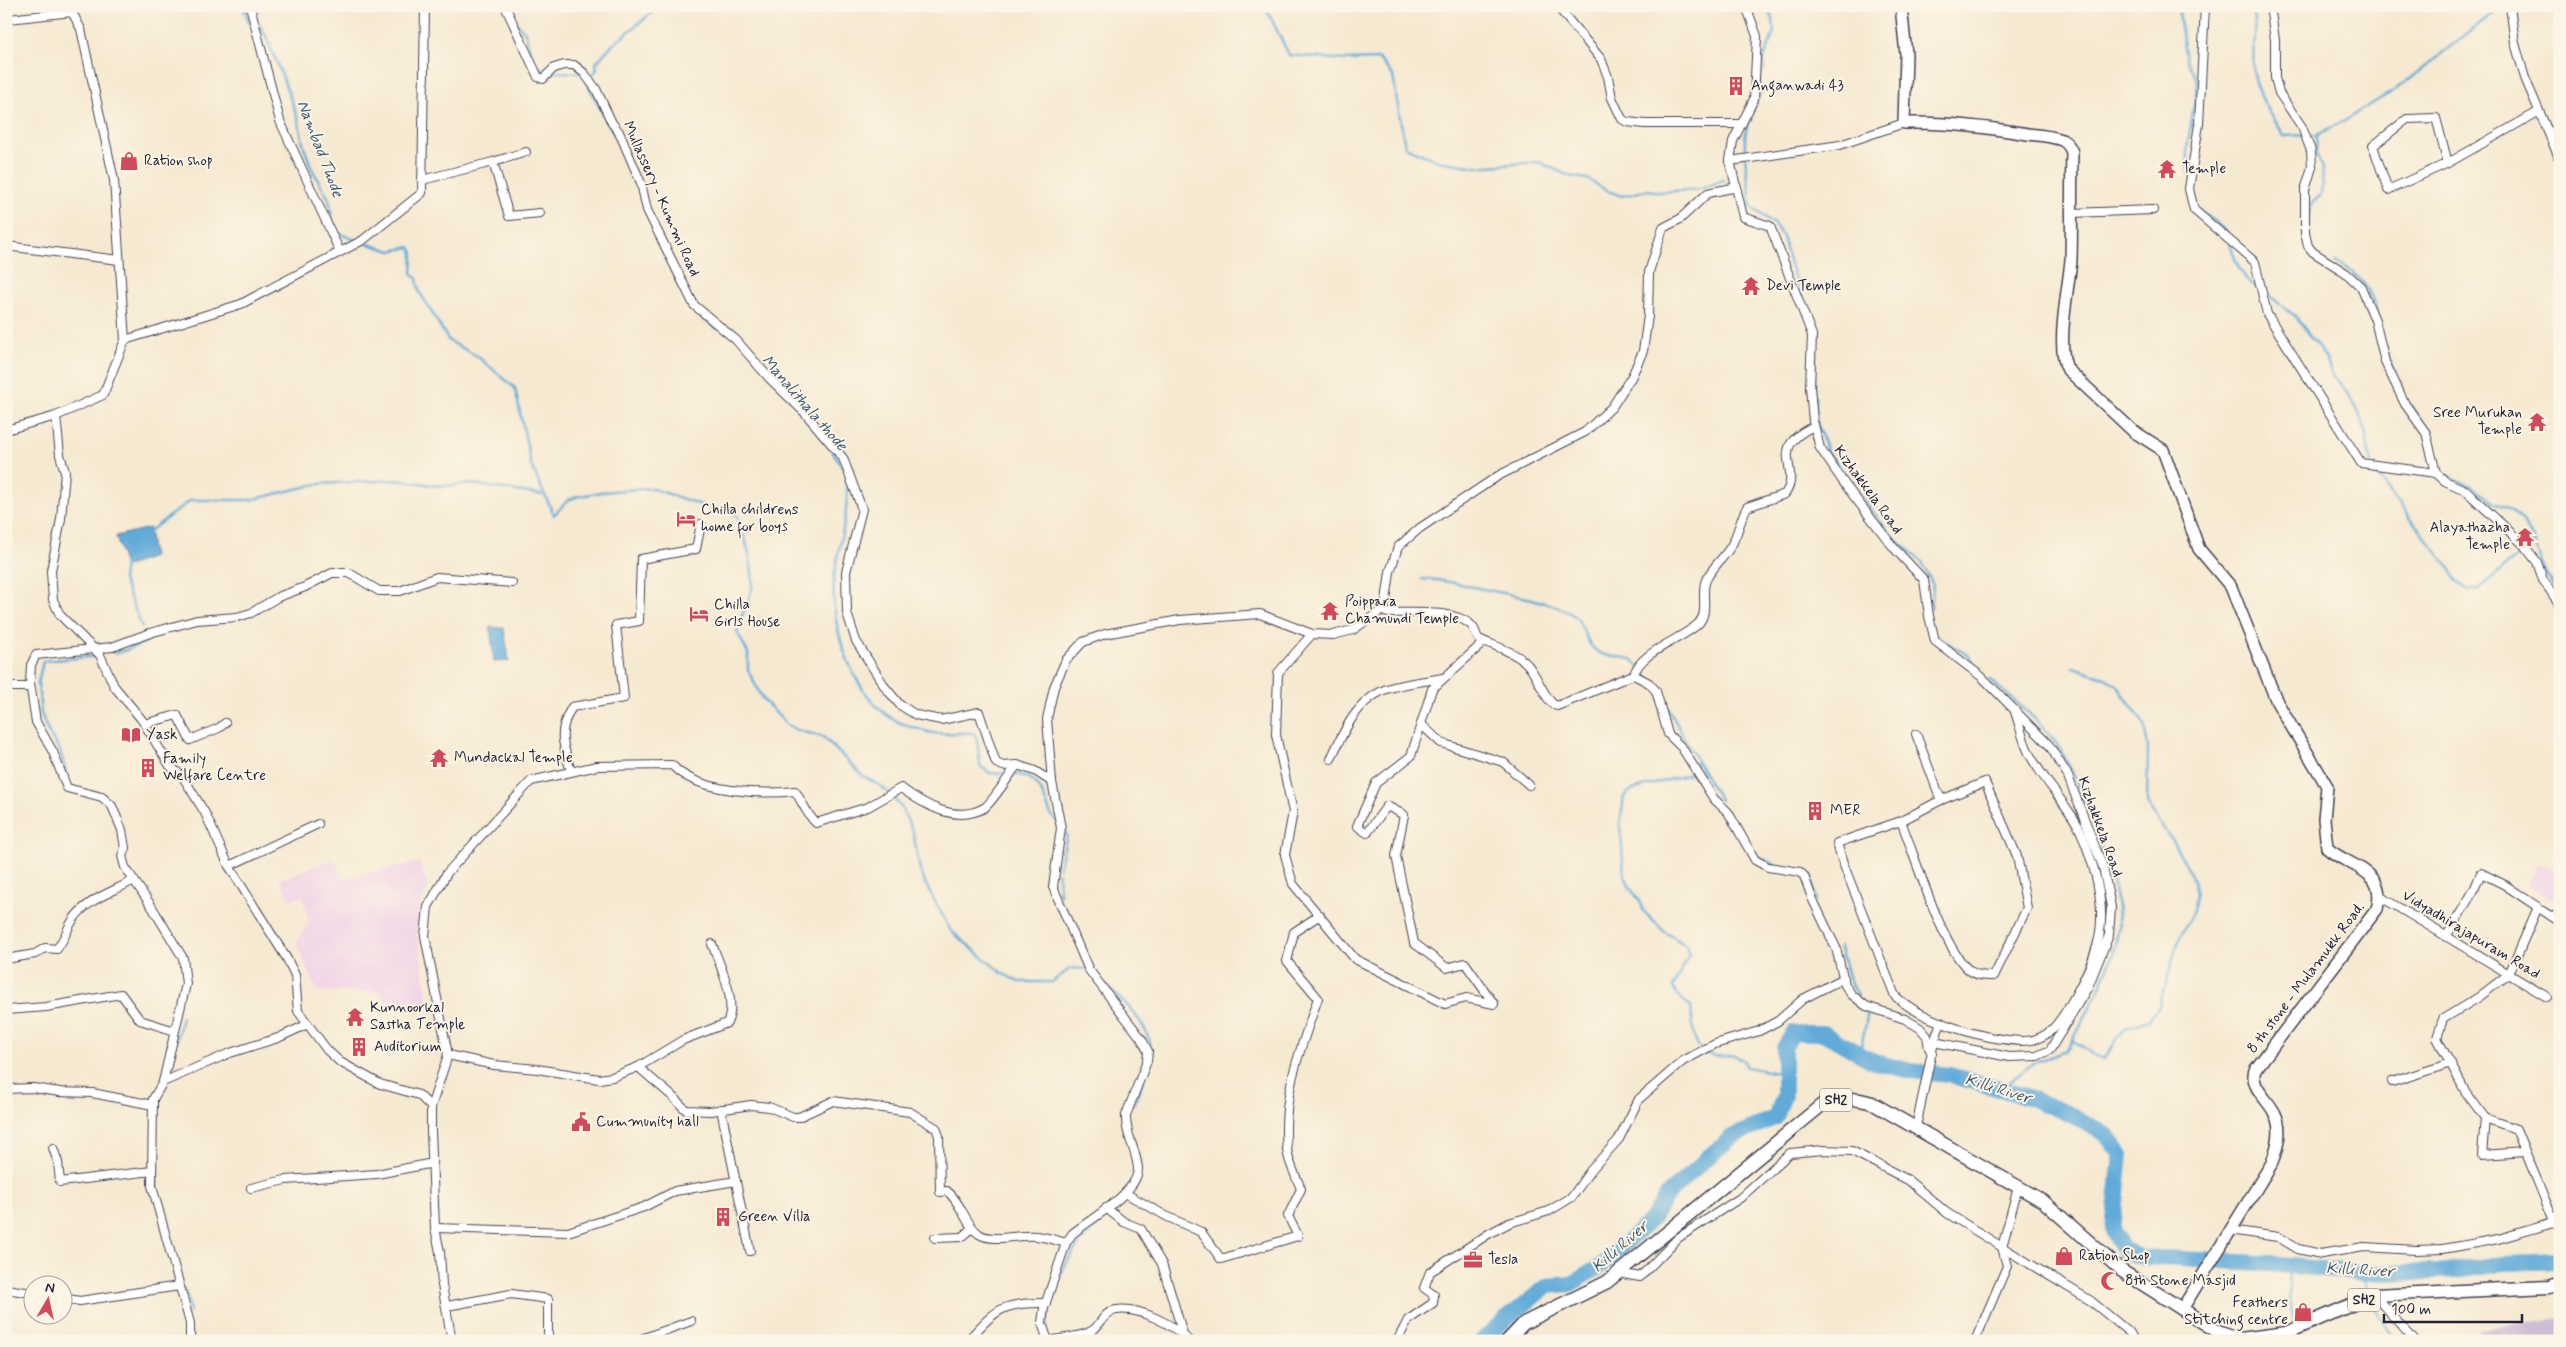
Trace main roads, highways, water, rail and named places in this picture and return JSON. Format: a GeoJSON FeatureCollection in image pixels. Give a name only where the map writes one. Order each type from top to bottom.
{"type":"FeatureCollection","features":[{"type":"Feature","properties":{"kind":"main road","name":"8 th stone - Mulamukk Road."},"geometry":{"type":"LineString","coordinates":[[1901,6],[1906,54],[1904,123],[1932,122],[2002,129],[2063,141],[2069,146],[2072,152],[2070,260],[2063,346],[2064,363],[2068,370],[2134,431],[2163,450],[2200,549],[2231,587],[2278,702],[2327,786],[2324,819],[2326,848],[2338,859],[2360,867],[2373,877],[2381,897],[2372,917],[2255,1070],[2253,1076],[2256,1085],[2276,1114],[2279,1140],[2272,1163],[2261,1184],[2182,1308]]}},
{"type":"Feature","properties":{"kind":"main road","name":"SH2"},"geometry":{"type":"LineString","coordinates":[[1507,1341],[1524,1323],[1607,1282],[1823,1104],[1840,1098],[1856,1098],[1872,1103],[2043,1201],[2122,1271],[2216,1330],[2235,1339],[2286,1333],[2374,1296],[2548,1287],[2560,1283]]}},
{"type":"Feature","properties":{"kind":"water"},"geometry":{"type":"Polygon","coordinates":[[[149,528],[153,557],[125,567],[116,536],[149,528]]]}},
{"type":"Feature","properties":{"kind":"water"},"geometry":{"type":"Polygon","coordinates":[[[490,627],[504,628],[509,661],[494,662],[490,627]]]}},
{"type":"Feature","properties":{"kind":"waterway","name":"Nambad Thode"},"geometry":{"type":"LineString","coordinates":[[243,6],[249,23],[259,25],[265,34],[280,70],[298,119],[304,147],[312,169],[329,199],[335,232],[358,241]]}},
{"type":"Feature","properties":{"kind":"waterway","name":"Manalithala thode"},"geometry":{"type":"LineString","coordinates":[[513,6],[514,20],[525,32],[530,53]]}},
{"type":"Feature","properties":{"kind":"waterway"},"geometry":{"type":"LineString","coordinates":[[590,78],[597,69],[596,63],[610,47],[660,6]]}},
{"type":"Feature","properties":{"kind":"waterway"},"geometry":{"type":"LineString","coordinates":[[1265,6],[1289,55],[1345,60],[1379,59],[1393,76],[1405,147],[1438,161],[1476,167],[1539,162],[1569,176],[1587,179],[1608,191],[1622,196],[1648,190],[1660,192],[1701,189],[1724,180]]}},
{"type":"Feature","properties":{"kind":"waterway"},"geometry":{"type":"LineString","coordinates":[[1764,6],[1773,19],[1774,32],[1764,59],[1764,69],[1759,78],[1759,95],[1748,122],[1746,133],[1745,154],[1751,207],[1774,224],[1783,237],[1790,265],[1811,322]]}},
{"type":"Feature","properties":{"kind":"waterway"},"geometry":{"type":"LineString","coordinates":[[2178,6],[2186,60],[2198,81],[2187,148],[2189,173]]}},
{"type":"Feature","properties":{"kind":"waterway"},"geometry":{"type":"LineString","coordinates":[[2251,6],[2255,23],[2253,65],[2256,83],[2262,99],[2284,136],[2317,135],[2395,90],[2502,6]]}},
{"type":"Feature","properties":{"kind":"waterway","name":"Manalithala thode"},"geometry":{"type":"LineString","coordinates":[[537,67],[548,71]]}},
{"type":"Feature","properties":{"kind":"waterway","name":"Manalithala thode"},"geometry":{"type":"LineString","coordinates":[[553,72],[580,73]]}},
{"type":"Feature","properties":{"kind":"waterway","name":"Manalithala thode"},"geometry":{"type":"LineString","coordinates":[[586,81],[627,160]]}},
{"type":"Feature","properties":{"kind":"waterway"},"geometry":{"type":"LineString","coordinates":[[2308,219],[2312,203],[2321,195],[2323,168],[2316,154],[2317,135]]}},
{"type":"Feature","properties":{"kind":"waterway","name":"Manalithala thode"},"geometry":{"type":"LineString","coordinates":[[632,172],[638,188]]}},
{"type":"Feature","properties":{"kind":"waterway"},"geometry":{"type":"LineString","coordinates":[[2196,207],[2226,231],[2227,234]]}},
{"type":"Feature","properties":{"kind":"waterway","name":"Manalithala thode"},"geometry":{"type":"LineString","coordinates":[[654,232],[677,282],[685,294]]}},
{"type":"Feature","properties":{"kind":"waterway","name":"Nambad Thode"},"geometry":{"type":"LineString","coordinates":[[362,242],[391,251],[410,247],[413,253],[412,273],[417,279],[419,291],[449,341],[477,356],[515,388],[531,465],[554,515],[568,500],[576,497],[601,492],[651,488],[713,509],[728,507],[734,509],[748,548],[752,570],[751,594],[737,632],[748,653],[748,670],[762,698],[786,724],[797,730],[823,737],[864,777],[879,785],[901,807],[913,832],[920,870],[926,885],[951,931],[1002,973],[1019,982],[1052,982],[1071,968],[1087,969]]}},
{"type":"Feature","properties":{"kind":"waterway"},"geometry":{"type":"LineString","coordinates":[[2230,244],[2243,275],[2258,288]]}},
{"type":"Feature","properties":{"kind":"waterway"},"geometry":{"type":"LineString","coordinates":[[2335,262],[2351,271],[2364,283],[2372,298],[2377,316]]}},
{"type":"Feature","properties":{"kind":"waterway"},"geometry":{"type":"LineString","coordinates":[[2265,292],[2296,317],[2327,360],[2332,376],[2344,389],[2360,415],[2372,462]]}},
{"type":"Feature","properties":{"kind":"waterway","name":"Manalithala thode"},"geometry":{"type":"LineString","coordinates":[[700,315],[717,329]]}},
{"type":"Feature","properties":{"kind":"waterway"},"geometry":{"type":"LineString","coordinates":[[1814,392],[1815,337]]}},
{"type":"Feature","properties":{"kind":"waterway"},"geometry":{"type":"LineString","coordinates":[[2384,343],[2394,373]]}},
{"type":"Feature","properties":{"kind":"waterway"},"geometry":{"type":"LineString","coordinates":[[1815,397],[1817,423],[1827,451],[1892,536],[1922,562],[1933,585],[1931,609]]}},
{"type":"Feature","properties":{"kind":"waterway"},"geometry":{"type":"LineString","coordinates":[[2410,405],[2430,432],[2434,452]]}},
{"type":"Feature","properties":{"kind":"waterway","name":"Manalithala thode"},"geometry":{"type":"LineString","coordinates":[[832,450],[843,469]]}},
{"type":"Feature","properties":{"kind":"waterway"},"geometry":{"type":"LineString","coordinates":[[2374,467],[2377,476],[2450,568],[2454,578],[2468,591],[2478,589],[2535,542]]}},
{"type":"Feature","properties":{"kind":"waterway"},"geometry":{"type":"LineString","coordinates":[[2438,467],[2440,471],[2472,487],[2493,502],[2508,508],[2522,520],[2535,542],[2543,569],[2560,595]]}},
{"type":"Feature","properties":{"kind":"waterway","name":"Manalithala thode"},"geometry":{"type":"LineString","coordinates":[[846,476],[847,502],[834,578],[834,597],[841,640],[848,662],[858,682],[871,700],[886,714],[903,724],[933,733],[974,733],[977,739],[980,766],[990,773],[1007,774]]}},
{"type":"Feature","properties":{"kind":"waterway"},"geometry":{"type":"LineString","coordinates":[[147,533],[191,500],[251,500],[317,484],[397,480],[440,486],[472,484],[542,495]]}},
{"type":"Feature","properties":{"kind":"waterway"},"geometry":{"type":"LineString","coordinates":[[125,563],[123,580],[142,627]]}},
{"type":"Feature","properties":{"kind":"waterway"},"geometry":{"type":"LineString","coordinates":[[1422,579],[1443,581],[1513,595],[1560,608],[1575,617],[1591,646],[1596,651],[1606,655],[1632,659],[1652,682]]}},
{"type":"Feature","properties":{"kind":"waterway"},"geometry":{"type":"LineString","coordinates":[[1937,636],[1969,656],[1979,670]]}},
{"type":"Feature","properties":{"kind":"waterway"},"geometry":{"type":"LineString","coordinates":[[116,654],[146,642]]}},
{"type":"Feature","properties":{"kind":"waterway"},"geometry":{"type":"LineString","coordinates":[[69,783],[60,750],[48,732],[41,713],[38,683],[43,661],[99,656]]}},
{"type":"Feature","properties":{"kind":"waterway"},"geometry":{"type":"LineString","coordinates":[[2001,1089],[2033,1063],[2066,1051],[2072,1041],[2104,1059],[2125,1028],[2149,1020],[2159,1006],[2178,941],[2194,911],[2196,892],[2192,877],[2178,850],[2147,803],[2148,748],[2144,724],[2117,685],[2104,677],[2073,667]]}},
{"type":"Feature","properties":{"kind":"waterway"},"geometry":{"type":"LineString","coordinates":[[1989,679],[2037,721],[2061,751],[2079,788],[2099,839],[2114,890],[2118,913],[2118,930],[2115,944],[2100,987],[2072,1041]]}},
{"type":"Feature","properties":{"kind":"waterway"},"geometry":{"type":"LineString","coordinates":[[1660,693],[1697,761],[1695,765]]}},
{"type":"Feature","properties":{"kind":"waterway"},"geometry":{"type":"LineString","coordinates":[[1697,761],[1720,800]]}},
{"type":"Feature","properties":{"kind":"waterway"},"geometry":{"type":"LineString","coordinates":[[1692,770],[1690,774],[1632,790],[1624,796],[1620,825],[1624,873],[1630,888],[1640,901],[1644,912],[1665,932],[1686,945],[1689,955],[1673,987],[1676,994],[1691,1007],[1693,1029],[1698,1046],[1703,1052],[1710,1055],[1734,1055],[1743,1060],[1746,1067],[1783,1074]]}},
{"type":"Feature","properties":{"kind":"waterway","name":"Manalithala thode"},"geometry":{"type":"LineString","coordinates":[[1013,774],[1025,776],[1039,787],[1049,811],[1059,823]]}},
{"type":"Feature","properties":{"kind":"waterway"},"geometry":{"type":"LineString","coordinates":[[92,791],[103,795]]}},
{"type":"Feature","properties":{"kind":"waterway","name":"Manalithala thode"},"geometry":{"type":"LineString","coordinates":[[1059,868],[1067,836],[1063,826]]}},
{"type":"Feature","properties":{"kind":"waterway"},"geometry":{"type":"LineString","coordinates":[[1755,855],[1775,865]]}},
{"type":"Feature","properties":{"kind":"waterway"},"geometry":{"type":"LineString","coordinates":[[1802,870],[1811,875],[1816,901]]}},
{"type":"Feature","properties":{"kind":"waterway","name":"Manalithala thode"},"geometry":{"type":"LineString","coordinates":[[1058,873],[1060,895]]}},
{"type":"Feature","properties":{"kind":"waterway","name":"Manalithala thode"},"geometry":{"type":"LineString","coordinates":[[1078,937],[1087,957]]}},
{"type":"Feature","properties":{"kind":"waterway"},"geometry":{"type":"LineString","coordinates":[[1839,946],[1849,978],[1858,996]]}},
{"type":"Feature","properties":{"kind":"waterway","name":"Nambad Thode"},"geometry":{"type":"LineString","coordinates":[[1090,964],[1097,974]]}},
{"type":"Feature","properties":{"kind":"waterway","name":"Nambad Thode"},"geometry":{"type":"LineString","coordinates":[[1103,983],[1126,1004],[1140,1021],[1149,1040],[1151,1050]]}},
{"type":"Feature","properties":{"kind":"waterway"},"geometry":{"type":"LineString","coordinates":[[1859,1055],[1866,1024],[1866,1008]]}},
{"type":"Feature","properties":{"kind":"waterway"},"geometry":{"type":"LineString","coordinates":[[176,1043],[182,1017]]}},
{"type":"Feature","properties":{"kind":"waterway","name":"Killi River"},"geometry":{"type":"LineString","coordinates":[[1482,1341],[1547,1286],[1571,1284],[1601,1266],[1653,1218],[1667,1195],[1707,1158],[1732,1137],[1776,1117],[1784,1095],[1784,1048],[1793,1033],[1823,1033],[1874,1062],[1911,1071],[1950,1075],[2028,1097],[2076,1117],[2106,1135],[2121,1155],[2113,1230],[2123,1251],[2142,1257],[2259,1263],[2365,1273],[2438,1272],[2503,1263],[2560,1261]]}},
{"type":"Feature","properties":{"kind":"waterway","name":"Nambad Thode"},"geometry":{"type":"LineString","coordinates":[[1134,1104],[1151,1060]]}},
{"type":"Feature","properties":{"kind":"waterway"},"geometry":{"type":"LineString","coordinates":[[156,1105],[163,1089]]}},
{"type":"Feature","properties":{"kind":"waterway"},"geometry":{"type":"LineString","coordinates":[[156,1155],[157,1190]]}},
{"type":"Feature","properties":{"kind":"waterway","name":"Nambad Thode"},"geometry":{"type":"LineString","coordinates":[[1047,1330],[1052,1300],[1059,1278],[1069,1258],[1086,1236],[1123,1203],[1137,1185],[1139,1177]]}},
{"type":"Feature","properties":{"kind":"waterway"},"geometry":{"type":"LineString","coordinates":[[2290,1266],[2289,1297],[2295,1321]]}},
{"type":"Feature","properties":{"kind":"waterway"},"geometry":{"type":"LineString","coordinates":[[2365,1273],[2367,1290]]}},
{"type":"Feature","properties":{"kind":"waterway"},"geometry":{"type":"LineString","coordinates":[[186,1293],[190,1312]]}},
{"type":"Feature","properties":{"kind":"waterway"},"geometry":{"type":"LineString","coordinates":[[2372,1306],[2397,1341]]}},
{"type":"Feature","properties":{"kind":"waterway"},"geometry":{"type":"LineString","coordinates":[[2300,1336],[2303,1341]]}},
{"type":"Feature","properties":{"kind":"place","name":"Anganwadi 43"},"geometry":{"type":"Point","coordinates":[1736,86]}},
{"type":"Feature","properties":{"kind":"place","name":"Ration shop"},"geometry":{"type":"Point","coordinates":[129,161]}},
{"type":"Feature","properties":{"kind":"place","name":"Temple"},"geometry":{"type":"Point","coordinates":[2167,169]}},
{"type":"Feature","properties":{"kind":"place","name":"Devi Temple"},"geometry":{"type":"Point","coordinates":[1751,286]}},
{"type":"Feature","properties":{"kind":"place","name":"Sree Murukan Temple"},"geometry":{"type":"Point","coordinates":[2537,422]}},
{"type":"Feature","properties":{"kind":"place","name":"Chilla childrens home for boys"},"geometry":{"type":"Point","coordinates":[686,519]}},
{"type":"Feature","properties":{"kind":"place","name":"Alayathazha Temple"},"geometry":{"type":"Point","coordinates":[2525,537]}},
{"type":"Feature","properties":{"kind":"place","name":"Poippara Chamundi Temple"},"geometry":{"type":"Point","coordinates":[1330,611]}},
{"type":"Feature","properties":{"kind":"place","name":"Chilla Girls House"},"geometry":{"type":"Point","coordinates":[699,614]}},
{"type":"Feature","properties":{"kind":"place","name":"Yask"},"geometry":{"type":"Point","coordinates":[131,735]}},
{"type":"Feature","properties":{"kind":"place","name":"Mundackal Temple"},"geometry":{"type":"Point","coordinates":[439,758]}},
{"type":"Feature","properties":{"kind":"place","name":"Family Welfare Centre"},"geometry":{"type":"Point","coordinates":[148,768]}},
{"type":"Feature","properties":{"kind":"place","name":"MER"},"geometry":{"type":"Point","coordinates":[1815,811]}},
{"type":"Feature","properties":{"kind":"place","name":"Kunnoorkal Sastha Temple"},"geometry":{"type":"Point","coordinates":[355,1017]}},
{"type":"Feature","properties":{"kind":"place","name":"Auditorium"},"geometry":{"type":"Point","coordinates":[359,1047]}},
{"type":"Feature","properties":{"kind":"place","name":"Cummunity hall"},"geometry":{"type":"Point","coordinates":[581,1122]}},
{"type":"Feature","properties":{"kind":"place","name":"Green Villa"},"geometry":{"type":"Point","coordinates":[723,1217]}},
{"type":"Feature","properties":{"kind":"place","name":"Ration Shop"},"geometry":{"type":"Point","coordinates":[2064,1256]}},
{"type":"Feature","properties":{"kind":"place","name":"Tesla"},"geometry":{"type":"Point","coordinates":[1473,1260]}},
{"type":"Feature","properties":{"kind":"place","name":"8th Stone Masjid"},"geometry":{"type":"Point","coordinates":[2110,1281]}},
{"type":"Feature","properties":{"kind":"place","name":"Feathers Stitching centre"},"geometry":{"type":"Point","coordinates":[2303,1312]}}]}
